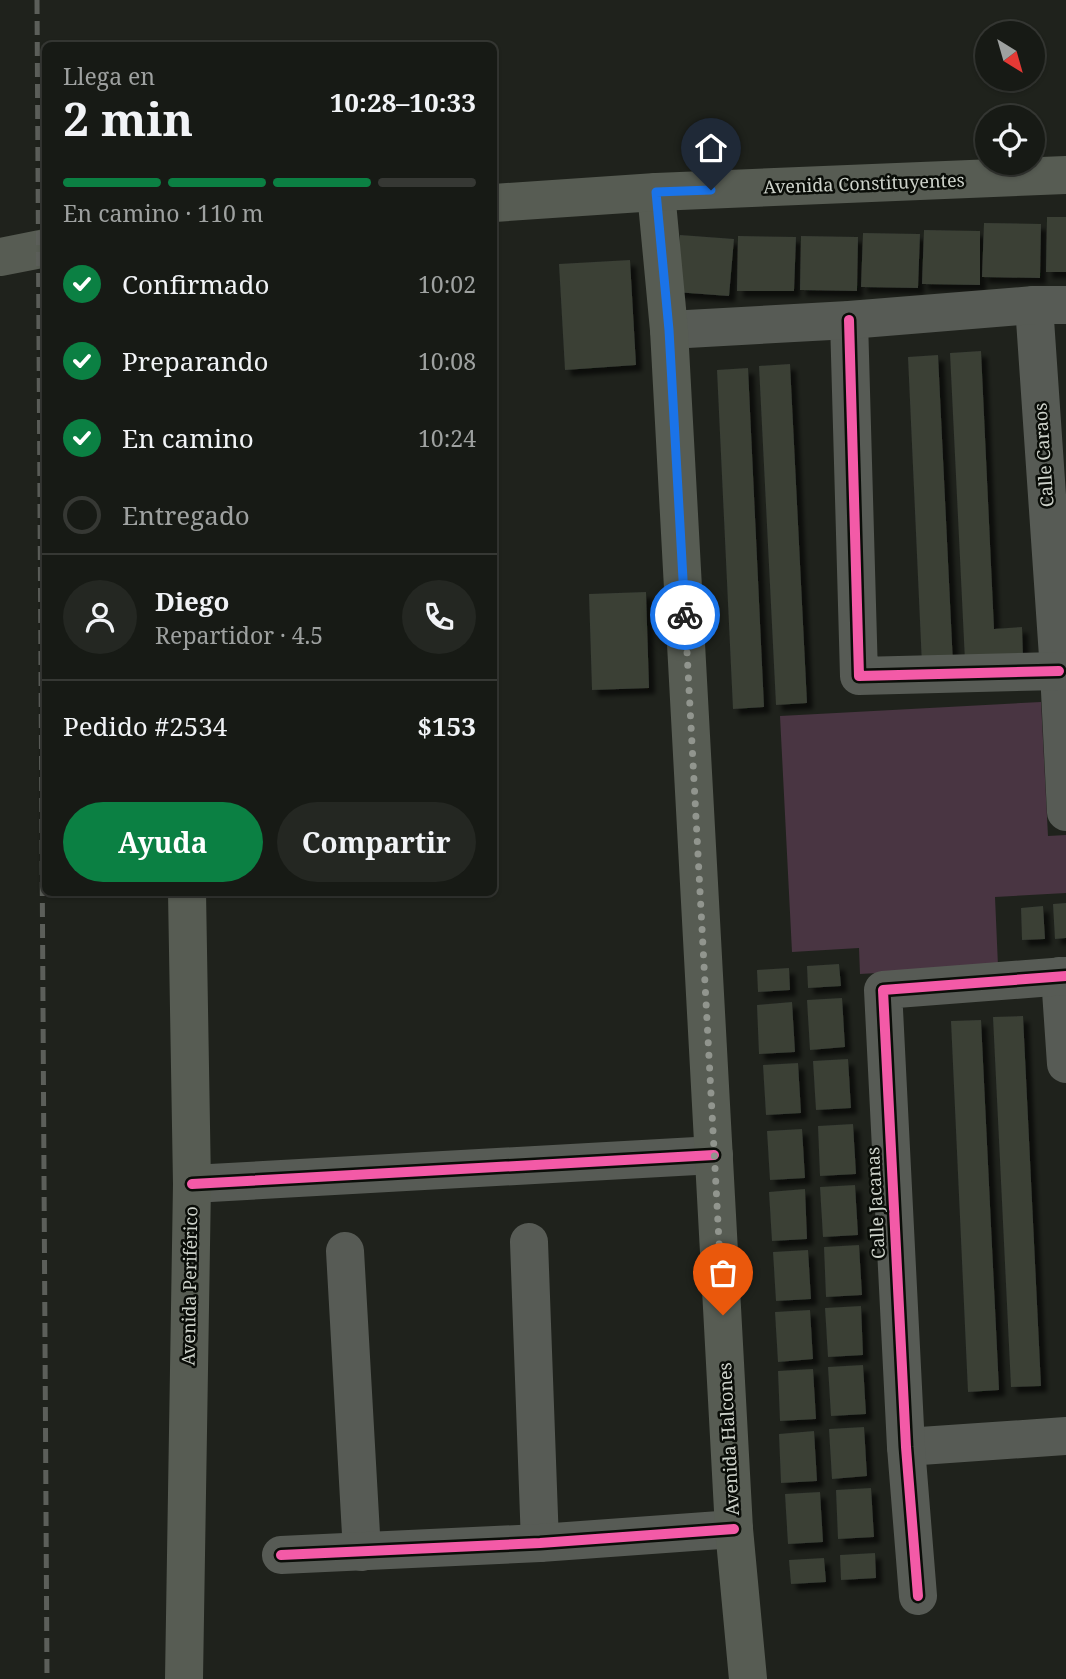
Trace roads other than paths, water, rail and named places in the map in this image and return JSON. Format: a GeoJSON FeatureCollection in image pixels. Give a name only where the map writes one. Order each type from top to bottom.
{"type":"FeatureCollection","features":[{"type":"Feature","properties":{"kind":"main road","name":"Avenida Constituyentes"},"geometry":{"type":"LineString","coordinates":[[497,203],[656,192],[1066,175]]}},
{"type":"Feature","properties":{"kind":"main road","name":"Avenida Halcones"},"geometry":{"type":"LineString","coordinates":[[656,192],[686,329],[714,1155],[734,1529],[748,1679]]}},
{"type":"Feature","properties":{"kind":"main road"},"geometry":{"type":"LineString","coordinates":[[0,257],[42,249]]}},
{"type":"Feature","properties":{"kind":"main road","name":"Avenida Periférico"},"geometry":{"type":"LineString","coordinates":[[184,1679],[192,1184],[187,896]]}},
{"type":"Feature","properties":{"kind":"street","name":"Calle Caraos"},"geometry":{"type":"LineString","coordinates":[[686,329],[1050,305],[1059,671],[1066,812]]}},
{"type":"Feature","properties":{"kind":"street"},"geometry":{"type":"LineString","coordinates":[[849,320],[859,676],[1059,671]]}},
{"type":"Feature","properties":{"kind":"street","name":"Calle Jacanas"},"geometry":{"type":"LineString","coordinates":[[918,1596],[906,1447],[883,990],[1063,976],[1066,1064]]}},
{"type":"Feature","properties":{"kind":"street"},"geometry":{"type":"LineString","coordinates":[[192,1184],[714,1155]]}},
{"type":"Feature","properties":{"kind":"street"},"geometry":{"type":"LineString","coordinates":[[529,1242],[540,1543]]}},
{"type":"Feature","properties":{"kind":"street"},"geometry":{"type":"LineString","coordinates":[[345,1251],[362,1552]]}},
{"type":"Feature","properties":{"kind":"street"},"geometry":{"type":"LineString","coordinates":[[906,1447],[1066,1436]]}},
{"type":"Feature","properties":{"kind":"street"},"geometry":{"type":"LineString","coordinates":[[281,1555],[540,1543],[734,1529]]}},
{"type":"Feature","properties":{"kind":"railway"},"geometry":{"type":"LineString","coordinates":[[37,0],[42,840]]}},
{"type":"Feature","properties":{"kind":"railway"},"geometry":{"type":"LineString","coordinates":[[42,896],[47,1679]]}}]}
